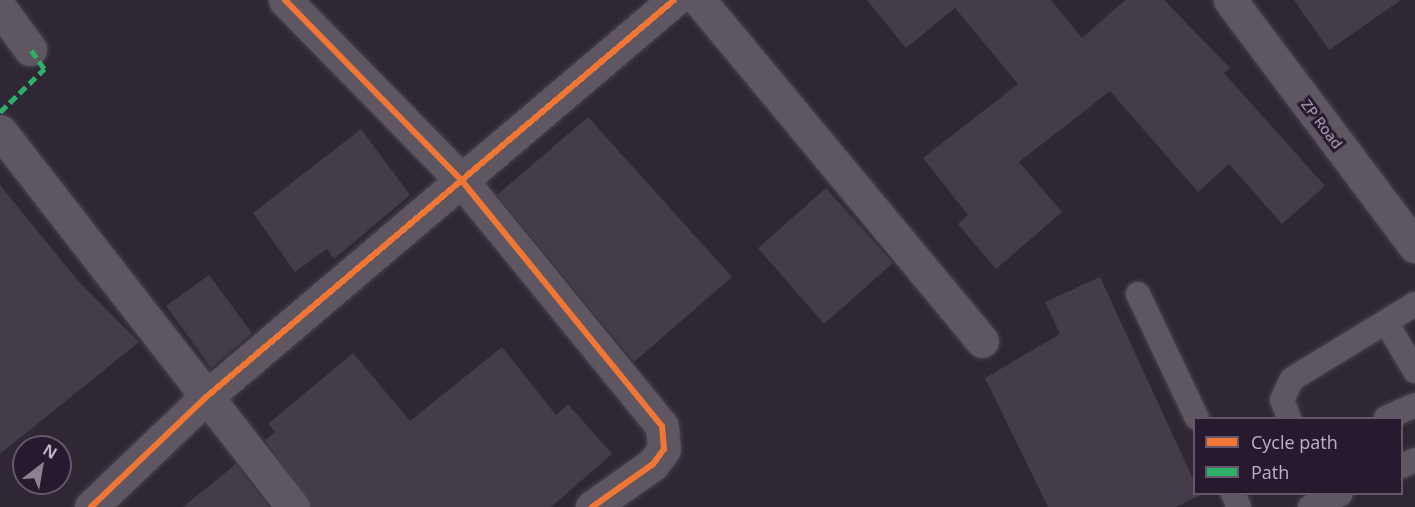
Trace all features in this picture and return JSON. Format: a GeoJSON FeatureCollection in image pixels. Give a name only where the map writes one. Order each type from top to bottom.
{"type":"FeatureCollection","features":[{"type":"Feature","properties":{"kind":"street"},"geometry":{"type":"LineString","coordinates":[[285,0],[462,181],[662,426],[664,449],[653,464],[592,507]]}},
{"type":"Feature","properties":{"kind":"street"},"geometry":{"type":"LineString","coordinates":[[91,507],[205,398],[674,0]]}},
{"type":"Feature","properties":{"kind":"street"},"geometry":{"type":"LineString","coordinates":[[699,0],[982,341]]}},
{"type":"Feature","properties":{"kind":"street","name":"ZP Road"},"geometry":{"type":"LineString","coordinates":[[1230,0],[1415,246]]}},
{"type":"Feature","properties":{"kind":"street"},"geometry":{"type":"LineString","coordinates":[[0,8],[30,49]]}},
{"type":"Feature","properties":{"kind":"street"},"geometry":{"type":"LineString","coordinates":[[0,131],[205,398],[293,507]]}},
{"type":"Feature","properties":{"kind":"lane"},"geometry":{"type":"LineString","coordinates":[[1138,294],[1197,417]]}},
{"type":"Feature","properties":{"kind":"lane"},"geometry":{"type":"LineString","coordinates":[[1289,417],[1282,400],[1292,379],[1415,303]]}},
{"type":"Feature","properties":{"kind":"lane"},"geometry":{"type":"LineString","coordinates":[[1386,322],[1415,371]]}},
{"type":"Feature","properties":{"kind":"lane"},"geometry":{"type":"LineString","coordinates":[[1388,417],[1415,405]]}},
{"type":"Feature","properties":{"kind":"lane"},"geometry":{"type":"LineString","coordinates":[[1310,507],[1338,495]]}},
{"type":"Feature","properties":{"kind":"building"},"geometry":{"type":"Polygon","coordinates":[[[867,0],[1051,0],[1082,38],[1125,0],[1164,0],[1230,68],[1224,73],[1325,186],[1282,224],[1229,164],[1198,192],[1110,91],[1019,162],[1062,212],[996,269],[958,224],[968,215],[923,158],[1018,84],[955,8],[906,48],[867,0]]]}},
{"type":"Feature","properties":{"kind":"building"},"geometry":{"type":"Polygon","coordinates":[[[1294,0],[1401,0],[1329,50],[1294,0]]]}},
{"type":"Feature","properties":{"kind":"building"},"geometry":{"type":"Polygon","coordinates":[[[588,117],[732,277],[634,362],[497,195],[588,117]]]}},
{"type":"Feature","properties":{"kind":"building"},"geometry":{"type":"Polygon","coordinates":[[[361,129],[410,195],[334,259],[327,249],[295,272],[253,213],[361,129]]]}},
{"type":"Feature","properties":{"kind":"building"},"geometry":{"type":"Polygon","coordinates":[[[0,185],[79,282],[139,342],[24,435],[12,435],[12,444],[0,454],[0,185]]]}},
{"type":"Feature","properties":{"kind":"building"},"geometry":{"type":"Polygon","coordinates":[[[826,188],[893,263],[824,324],[758,248],[826,188]]]}},
{"type":"Feature","properties":{"kind":"building"},"geometry":{"type":"Polygon","coordinates":[[[209,275],[252,333],[211,368],[166,306],[209,275]]]}},
{"type":"Feature","properties":{"kind":"building"},"geometry":{"type":"Polygon","coordinates":[[[1100,277],[1193,479],[1193,495],[1201,495],[1176,507],[1048,507],[985,378],[1060,334],[1045,302],[1100,277]]]}},
{"type":"Feature","properties":{"kind":"building"},"geometry":{"type":"Polygon","coordinates":[[[502,347],[556,415],[568,404],[612,454],[551,507],[311,507],[265,440],[275,432],[268,424],[353,353],[410,421],[502,347]]]}},
{"type":"Feature","properties":{"kind":"building"},"geometry":{"type":"Polygon","coordinates":[[[236,464],[269,507],[183,507],[236,464]]]}},
{"type":"Feature","properties":{"kind":"marked path"},"geometry":{"type":"LineString","coordinates":[[0,112],[44,69],[30,49]]}},
{"type":"Feature","properties":{"kind":"cycle path"},"geometry":{"type":"LineString","coordinates":[[285,0],[462,181],[662,426],[664,449],[653,464],[592,507]]}},
{"type":"Feature","properties":{"kind":"cycle path"},"geometry":{"type":"LineString","coordinates":[[91,507],[205,398],[674,0]]}}]}
